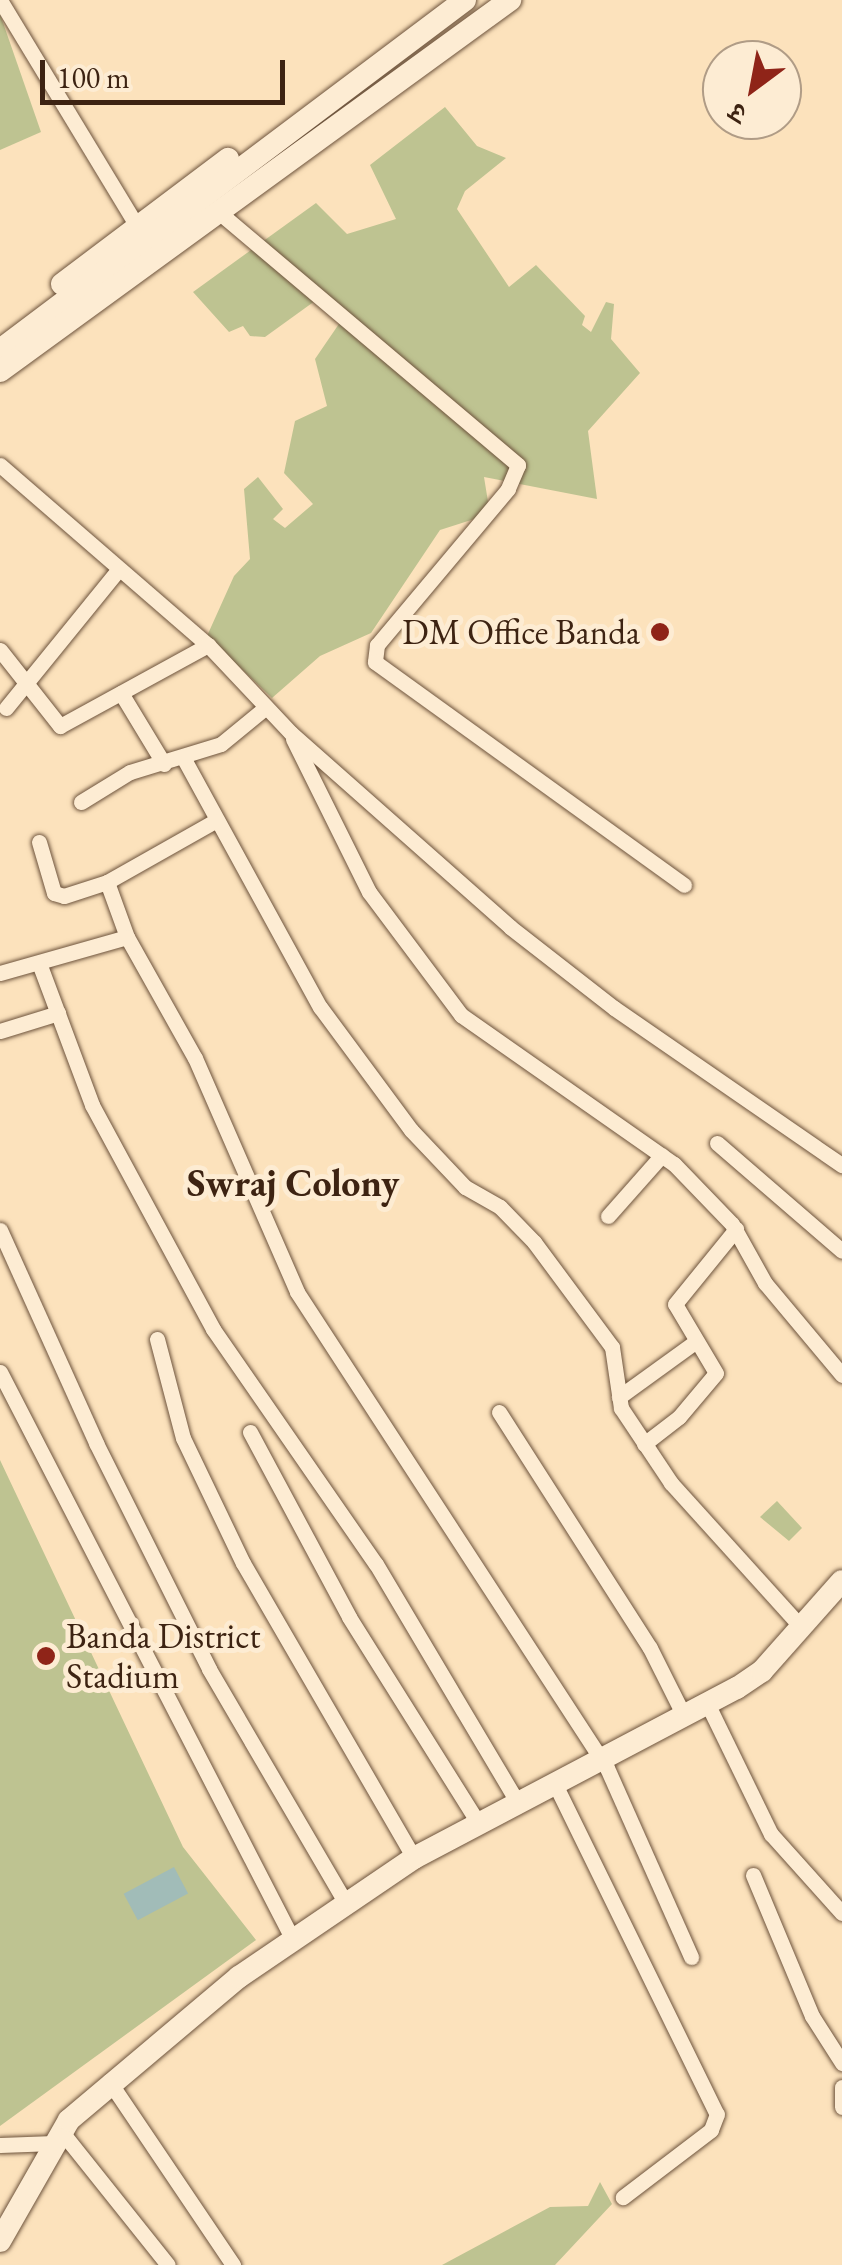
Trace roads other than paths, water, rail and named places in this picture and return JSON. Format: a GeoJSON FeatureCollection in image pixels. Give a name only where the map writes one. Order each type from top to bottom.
{"type":"FeatureCollection","features":[{"type":"Feature","properties":{"kind":"main road"},"geometry":{"type":"LineString","coordinates":[[0,332],[442,0]]}},
{"type":"Feature","properties":{"kind":"main road"},"geometry":{"type":"LineString","coordinates":[[0,350],[464,0]]}},
{"type":"Feature","properties":{"kind":"main road"},"geometry":{"type":"LineString","coordinates":[[0,371],[510,0]]}},
{"type":"Feature","properties":{"kind":"main road"},"geometry":{"type":"LineString","coordinates":[[0,2241],[58,2137],[110,2081],[291,1936],[414,1858],[762,1670],[842,1581]]}},
{"type":"Feature","properties":{"kind":"street"},"geometry":{"type":"LineString","coordinates":[[0,0],[137,226]]}},
{"type":"Feature","properties":{"kind":"street"},"geometry":{"type":"LineString","coordinates":[[220,214],[518,465],[508,489],[377,645],[375,662],[684,885]]}},
{"type":"Feature","properties":{"kind":"street"},"geometry":{"type":"LineString","coordinates":[[0,465],[208,644],[291,733],[510,927],[614,1008],[842,1164]]}},
{"type":"Feature","properties":{"kind":"street"},"geometry":{"type":"LineString","coordinates":[[6,708],[118,569]]}},
{"type":"Feature","properties":{"kind":"street"},"geometry":{"type":"LineString","coordinates":[[0,650],[60,726],[208,644]]}},
{"type":"Feature","properties":{"kind":"street"},"geometry":{"type":"LineString","coordinates":[[121,693],[164,764]]}},
{"type":"Feature","properties":{"kind":"street"},"geometry":{"type":"LineString","coordinates":[[81,802],[130,772],[184,760],[221,744],[266,707]]}},
{"type":"Feature","properties":{"kind":"street"},"geometry":{"type":"LineString","coordinates":[[291,733],[369,892],[468,1023],[662,1155],[736,1230],[765,1282],[842,1375]]}},
{"type":"Feature","properties":{"kind":"street"},"geometry":{"type":"LineString","coordinates":[[184,760],[320,1007],[411,1130],[465,1187],[512,1217],[612,1347],[618,1397],[644,1444],[692,1510],[801,1628]]}},
{"type":"Feature","properties":{"kind":"street"},"geometry":{"type":"LineString","coordinates":[[39,842],[59,896],[107,882],[215,821]]}},
{"type":"Feature","properties":{"kind":"street"},"geometry":{"type":"LineString","coordinates":[[107,882],[127,937],[195,1058],[297,1292],[600,1757],[691,1957]]}},
{"type":"Feature","properties":{"kind":"street"},"geometry":{"type":"LineString","coordinates":[[0,972],[127,937]]}},
{"type":"Feature","properties":{"kind":"street"},"geometry":{"type":"LineString","coordinates":[[39,964],[114,1150],[213,1329],[376,1564],[518,1801]]}},
{"type":"Feature","properties":{"kind":"street"},"geometry":{"type":"LineString","coordinates":[[0,1031],[58,1013]]}},
{"type":"Feature","properties":{"kind":"street"},"geometry":{"type":"LineString","coordinates":[[717,1143],[842,1252]]}},
{"type":"Feature","properties":{"kind":"street"},"geometry":{"type":"LineString","coordinates":[[608,1216],[662,1155]]}},
{"type":"Feature","properties":{"kind":"street"},"geometry":{"type":"LineString","coordinates":[[0,1230],[96,1443],[210,1668],[344,1902]]}},
{"type":"Feature","properties":{"kind":"street"},"geometry":{"type":"LineString","coordinates":[[644,1444],[716,1374],[694,1342],[676,1298],[736,1230]]}},
{"type":"Feature","properties":{"kind":"street"},"geometry":{"type":"LineString","coordinates":[[158,1339],[183,1438],[242,1564],[414,1858]]}},
{"type":"Feature","properties":{"kind":"street"},"geometry":{"type":"LineString","coordinates":[[618,1397],[694,1342]]}},
{"type":"Feature","properties":{"kind":"street"},"geometry":{"type":"LineString","coordinates":[[0,1372],[291,1936]]}},
{"type":"Feature","properties":{"kind":"street"},"geometry":{"type":"LineString","coordinates":[[499,1412],[650,1648],[683,1714]]}},
{"type":"Feature","properties":{"kind":"street"},"geometry":{"type":"LineString","coordinates":[[250,1432],[349,1617],[478,1823]]}},
{"type":"Feature","properties":{"kind":"street"},"geometry":{"type":"LineString","coordinates":[[707,1703],[771,1834],[842,1913]]}},
{"type":"Feature","properties":{"kind":"street"},"geometry":{"type":"LineString","coordinates":[[554,1782],[717,2114],[711,2130],[622,2197]]}},
{"type":"Feature","properties":{"kind":"street"},"geometry":{"type":"LineString","coordinates":[[753,1874],[812,2016],[842,2063]]}},
{"type":"Feature","properties":{"kind":"street"},"geometry":{"type":"LineString","coordinates":[[110,2081],[233,2265]]}},
{"type":"Feature","properties":{"kind":"street"},"geometry":{"type":"LineString","coordinates":[[842,2087],[842,2107]]}},
{"type":"Feature","properties":{"kind":"street"},"geometry":{"type":"LineString","coordinates":[[0,2145],[58,2137],[168,2265]]}},
{"type":"Feature","properties":{"kind":"water"},"geometry":{"type":"Polygon","coordinates":[[[174,1867],[188,1893],[138,1920],[124,1894],[174,1867]]]}},
{"type":"Feature","properties":{"kind":"place","name":"DM Office Banda"},"geometry":{"type":"Point","coordinates":[660,632]}},
{"type":"Feature","properties":{"kind":"place","name":"Banda District Stadium"},"geometry":{"type":"Point","coordinates":[46,1656]}},
{"type":"Feature","properties":{"kind":"district","name":"Swraj Colony"},"geometry":{"type":"Point","coordinates":[293,1183]}}]}
